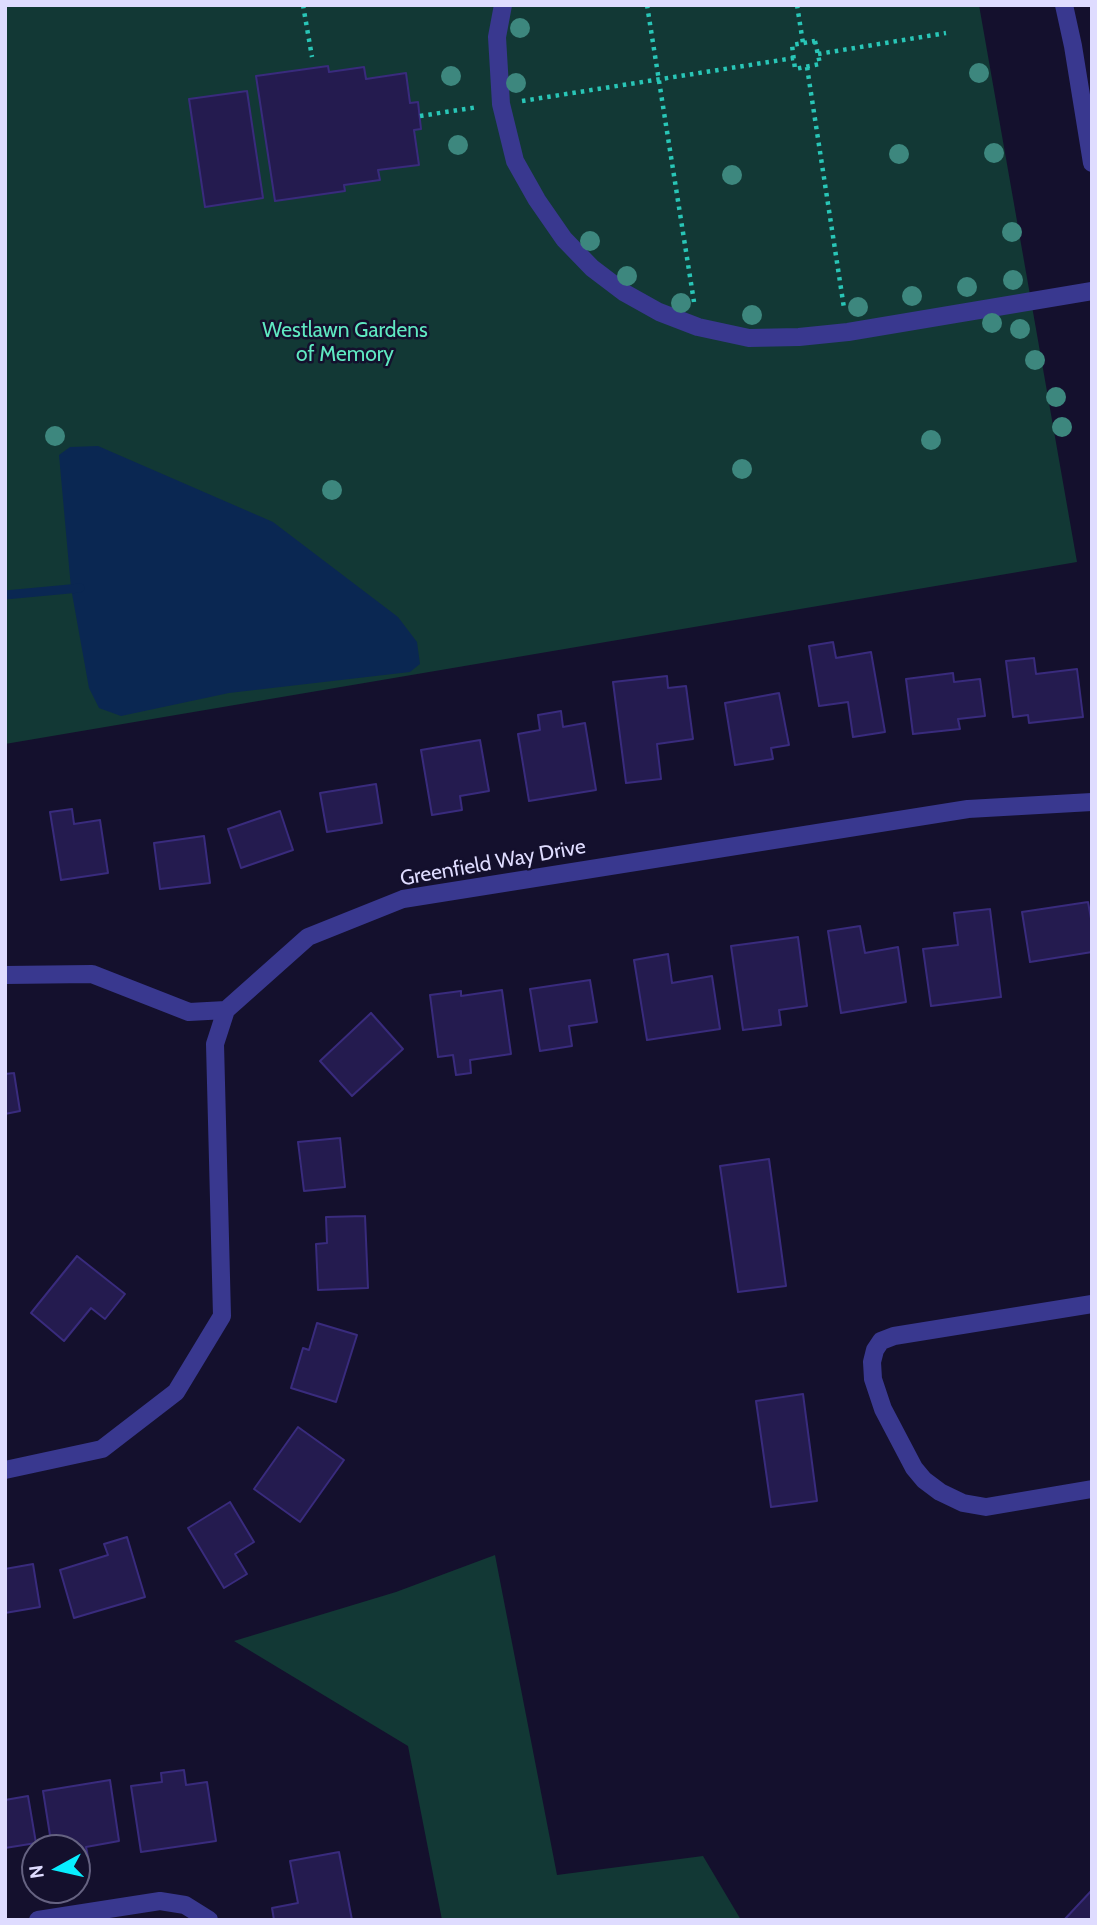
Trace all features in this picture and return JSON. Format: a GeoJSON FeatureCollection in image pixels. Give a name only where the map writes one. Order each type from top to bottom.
{"type":"FeatureCollection","features":[{"type":"Feature","properties":{"kind":"street"},"geometry":{"type":"LineString","coordinates":[[503,5],[497,37],[500,104],[514,161],[564,239],[592,268],[625,293],[659,312],[698,327],[749,338],[799,337],[848,332],[1092,291]]}},
{"type":"Feature","properties":{"kind":"street"},"geometry":{"type":"LineString","coordinates":[[1064,5],[1092,163]]}},
{"type":"Feature","properties":{"kind":"street","name":"Greenfield Way Drive"},"geometry":{"type":"LineString","coordinates":[[226,1010],[309,937],[403,899],[968,809],[1092,802]]}},
{"type":"Feature","properties":{"kind":"street"},"geometry":{"type":"LineString","coordinates":[[5,975],[92,974],[189,1012],[226,1010],[215,1044],[222,1316],[176,1392],[102,1449],[5,1471]]}},
{"type":"Feature","properties":{"kind":"street"},"geometry":{"type":"LineString","coordinates":[[1092,1304],[894,1336],[881,1341],[872,1362],[873,1379],[883,1409],[914,1468],[940,1492],[963,1503],[986,1507],[1092,1489]]}},
{"type":"Feature","properties":{"kind":"street"},"geometry":{"type":"LineString","coordinates":[[38,1920],[160,1901],[185,1905],[209,1920]]}},
{"type":"Feature","properties":{"kind":"path"},"geometry":{"type":"LineString","coordinates":[[303,5],[312,57]]}},
{"type":"Feature","properties":{"kind":"path"},"geometry":{"type":"LineString","coordinates":[[647,5],[698,327]]}},
{"type":"Feature","properties":{"kind":"path"},"geometry":{"type":"LineString","coordinates":[[797,5],[803,43]]}},
{"type":"Feature","properties":{"kind":"path"},"geometry":{"type":"LineString","coordinates":[[818,54],[946,33]]}},
{"type":"Feature","properties":{"kind":"path"},"geometry":{"type":"LineString","coordinates":[[816,41],[820,64],[796,69],[792,45],[803,43],[816,41]]}},
{"type":"Feature","properties":{"kind":"path"},"geometry":{"type":"LineString","coordinates":[[420,116],[794,58]]}},
{"type":"Feature","properties":{"kind":"path"},"geometry":{"type":"LineString","coordinates":[[807,67],[848,332]]}},
{"type":"Feature","properties":{"kind":"green space","name":"Westlawn Gardens of Memory"},"geometry":{"type":"Polygon","coordinates":[[[5,5],[979,5],[1077,562],[5,744],[5,5]]]}},
{"type":"Feature","properties":{"kind":"green space"},"geometry":{"type":"Polygon","coordinates":[[[495,1555],[557,1875],[703,1856],[741,1920],[442,1920],[408,1746],[234,1641],[396,1592],[495,1555]]]}},
{"type":"Feature","properties":{"kind":"water"},"geometry":{"type":"Polygon","coordinates":[[[98,446],[273,522],[398,617],[417,642],[420,664],[410,672],[229,693],[121,716],[99,708],[89,688],[71,588],[59,455],[70,447],[98,446]]]}},
{"type":"Feature","properties":{"kind":"building"},"geometry":{"type":"Polygon","coordinates":[[[328,66],[329,72],[364,67],[366,79],[406,73],[410,103],[418,102],[421,129],[414,130],[419,165],[378,170],[380,180],[344,185],[345,191],[275,201],[256,76],[328,66]]]}},
{"type":"Feature","properties":{"kind":"building"},"geometry":{"type":"Polygon","coordinates":[[[247,91],[263,198],[205,207],[189,99],[247,91]]]}},
{"type":"Feature","properties":{"kind":"building"},"geometry":{"type":"Polygon","coordinates":[[[833,642],[836,658],[871,652],[885,732],[853,737],[848,702],[819,706],[809,646],[833,642]]]}},
{"type":"Feature","properties":{"kind":"building"},"geometry":{"type":"Polygon","coordinates":[[[1034,658],[1036,674],[1077,669],[1083,717],[1029,723],[1028,715],[1013,717],[1006,661],[1034,658]]]}},
{"type":"Feature","properties":{"kind":"building"},"geometry":{"type":"Polygon","coordinates":[[[953,673],[954,682],[980,679],[985,716],[958,719],[960,729],[913,734],[906,679],[953,673]]]}},
{"type":"Feature","properties":{"kind":"building"},"geometry":{"type":"Polygon","coordinates":[[[667,676],[668,688],[686,686],[693,739],[657,744],[661,779],[626,783],[613,682],[667,676]]]}},
{"type":"Feature","properties":{"kind":"building"},"geometry":{"type":"Polygon","coordinates":[[[779,693],[789,745],[771,748],[773,759],[735,765],[725,703],[779,693]]]}},
{"type":"Feature","properties":{"kind":"building"},"geometry":{"type":"Polygon","coordinates":[[[561,711],[563,727],[585,723],[596,790],[529,801],[518,734],[540,730],[538,715],[561,711]]]}},
{"type":"Feature","properties":{"kind":"building"},"geometry":{"type":"Polygon","coordinates":[[[480,740],[489,791],[460,796],[462,810],[432,815],[421,750],[480,740]]]}},
{"type":"Feature","properties":{"kind":"building"},"geometry":{"type":"Polygon","coordinates":[[[376,784],[382,823],[327,832],[320,793],[376,784]]]}},
{"type":"Feature","properties":{"kind":"building"},"geometry":{"type":"Polygon","coordinates":[[[72,809],[74,824],[100,820],[108,873],[61,880],[50,812],[72,809]]]}},
{"type":"Feature","properties":{"kind":"building"},"geometry":{"type":"Polygon","coordinates":[[[280,811],[293,850],[241,868],[228,829],[280,811]]]}},
{"type":"Feature","properties":{"kind":"building"},"geometry":{"type":"Polygon","coordinates":[[[204,836],[210,883],[160,889],[154,843],[204,836]]]}},
{"type":"Feature","properties":{"kind":"building"},"geometry":{"type":"Polygon","coordinates":[[[1088,902],[1092,924],[1092,952],[1030,962],[1022,912],[1088,902]]]}},
{"type":"Feature","properties":{"kind":"building"},"geometry":{"type":"Polygon","coordinates":[[[990,909],[1001,997],[931,1006],[923,949],[958,945],[954,913],[990,909]]]}},
{"type":"Feature","properties":{"kind":"building"},"geometry":{"type":"Polygon","coordinates":[[[860,926],[865,953],[898,947],[906,1002],[841,1013],[828,931],[860,926]]]}},
{"type":"Feature","properties":{"kind":"building"},"geometry":{"type":"Polygon","coordinates":[[[798,937],[807,1006],[779,1010],[781,1025],[743,1030],[731,946],[798,937]]]}},
{"type":"Feature","properties":{"kind":"building"},"geometry":{"type":"Polygon","coordinates":[[[668,954],[672,983],[712,976],[720,1029],[647,1040],[634,960],[668,954]]]}},
{"type":"Feature","properties":{"kind":"building"},"geometry":{"type":"Polygon","coordinates":[[[590,980],[597,1022],[569,1026],[572,1046],[540,1051],[530,989],[590,980]]]}},
{"type":"Feature","properties":{"kind":"building"},"geometry":{"type":"Polygon","coordinates":[[[502,990],[511,1054],[470,1060],[471,1073],[456,1075],[453,1055],[438,1057],[430,995],[461,991],[461,996],[502,990]]]}},
{"type":"Feature","properties":{"kind":"building"},"geometry":{"type":"Polygon","coordinates":[[[371,1013],[403,1049],[352,1096],[320,1061],[371,1013]]]}},
{"type":"Feature","properties":{"kind":"building"},"geometry":{"type":"Polygon","coordinates":[[[14,1073],[20,1111],[5,1114],[5,1074],[14,1073]]]}},
{"type":"Feature","properties":{"kind":"building"},"geometry":{"type":"Polygon","coordinates":[[[340,1138],[345,1187],[304,1191],[298,1142],[340,1138]]]}},
{"type":"Feature","properties":{"kind":"building"},"geometry":{"type":"Polygon","coordinates":[[[769,1159],[786,1286],[738,1292],[720,1166],[769,1159]]]}},
{"type":"Feature","properties":{"kind":"building"},"geometry":{"type":"Polygon","coordinates":[[[365,1216],[368,1288],[318,1290],[316,1244],[327,1243],[326,1217],[365,1216]]]}},
{"type":"Feature","properties":{"kind":"building"},"geometry":{"type":"Polygon","coordinates":[[[77,1256],[125,1294],[105,1319],[91,1308],[64,1341],[31,1313],[77,1256]]]}},
{"type":"Feature","properties":{"kind":"building"},"geometry":{"type":"Polygon","coordinates":[[[317,1323],[357,1335],[336,1402],[291,1388],[303,1348],[309,1350],[317,1323]]]}},
{"type":"Feature","properties":{"kind":"building"},"geometry":{"type":"Polygon","coordinates":[[[803,1394],[817,1501],[771,1507],[756,1401],[803,1394]]]}},
{"type":"Feature","properties":{"kind":"building"},"geometry":{"type":"Polygon","coordinates":[[[298,1427],[344,1460],[300,1522],[254,1489],[298,1427]]]}},
{"type":"Feature","properties":{"kind":"building"},"geometry":{"type":"Polygon","coordinates":[[[230,1502],[254,1542],[235,1554],[247,1574],[224,1588],[188,1528],[230,1502]]]}},
{"type":"Feature","properties":{"kind":"building"},"geometry":{"type":"Polygon","coordinates":[[[127,1537],[145,1597],[74,1618],[60,1570],[108,1555],[104,1544],[127,1537]]]}},
{"type":"Feature","properties":{"kind":"building"},"geometry":{"type":"Polygon","coordinates":[[[33,1564],[40,1607],[5,1613],[5,1569],[33,1564]]]}},
{"type":"Feature","properties":{"kind":"building"},"geometry":{"type":"Polygon","coordinates":[[[184,1770],[186,1785],[207,1782],[216,1841],[141,1852],[131,1786],[162,1782],[161,1773],[184,1770]]]}},
{"type":"Feature","properties":{"kind":"building"},"geometry":{"type":"Polygon","coordinates":[[[110,1780],[119,1841],[91,1846],[91,1834],[50,1834],[43,1791],[110,1780]]]}},
{"type":"Feature","properties":{"kind":"building"},"geometry":{"type":"Polygon","coordinates":[[[28,1796],[34,1834],[21,1834],[21,1845],[5,1848],[5,1800],[28,1796]]]}},
{"type":"Feature","properties":{"kind":"building"},"geometry":{"type":"Polygon","coordinates":[[[339,1852],[352,1920],[274,1920],[272,1908],[298,1903],[290,1861],[339,1852]]]}},
{"type":"Feature","properties":{"kind":"building"},"geometry":{"type":"Polygon","coordinates":[[[1092,1890],[1092,1920],[1064,1920],[1092,1890]]]}},
{"type":"Feature","properties":{"kind":"waterway"},"geometry":{"type":"LineString","coordinates":[[5,595],[80,588]]}}]}
